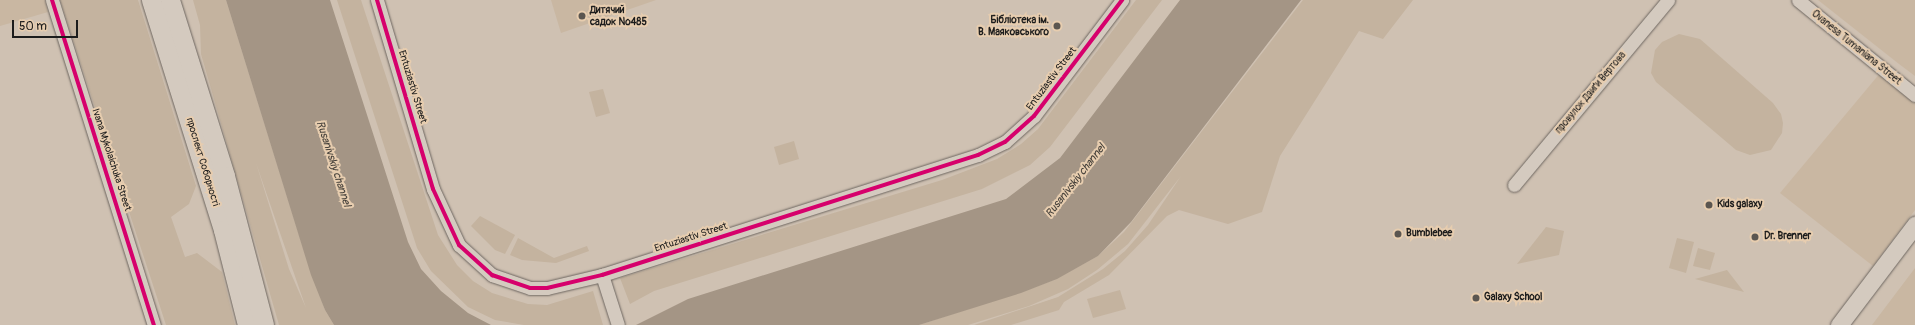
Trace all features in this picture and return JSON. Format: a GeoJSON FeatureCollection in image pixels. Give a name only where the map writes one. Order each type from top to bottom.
{"type":"FeatureCollection","features":[{"type":"Feature","properties":{"kind":"highway","name":"проспект Соборності"},"geometry":{"type":"LineString","coordinates":[[151,0],[223,230],[244,319]]}},
{"type":"Feature","properties":{"kind":"highway","name":"проспект Соборності"},"geometry":{"type":"LineString","coordinates":[[170,0],[225,176],[264,325]]}},
{"type":"Feature","properties":{"kind":"main road"},"geometry":{"type":"LineString","coordinates":[[1839,325],[1915,225]]}},
{"type":"Feature","properties":{"kind":"street","name":"Ivana Mykolaichuka Street"},"geometry":{"type":"LineString","coordinates":[[52,0],[154,325]]}},
{"type":"Feature","properties":{"kind":"street","name":"Entuziastiv Street"},"geometry":{"type":"LineString","coordinates":[[377,0],[433,190],[459,245],[492,276],[530,288],[547,288],[602,275],[937,170],[978,155],[1005,142],[1034,116],[1122,0]]}},
{"type":"Feature","properties":{"kind":"street","name":"провулок Дзиґи Вертова"},"geometry":{"type":"LineString","coordinates":[[1514,186],[1668,0]]}},
{"type":"Feature","properties":{"kind":"street","name":"Ovanesa Tumaniana Street"},"geometry":{"type":"LineString","coordinates":[[1798,0],[1915,95]]}},
{"type":"Feature","properties":{"kind":"street"},"geometry":{"type":"LineString","coordinates":[[602,275],[618,325]]}},
{"type":"Feature","properties":{"kind":"shaded area"},"geometry":{"type":"Polygon","coordinates":[[[0,0],[45,0],[48,12],[0,26],[0,0]]]}},
{"type":"Feature","properties":{"kind":"shaded area"},"geometry":{"type":"Polygon","coordinates":[[[60,0],[138,0],[196,186],[189,204],[171,217],[185,257],[197,253],[222,272],[235,325],[166,325],[60,0]]]}},
{"type":"Feature","properties":{"kind":"shaded area"},"geometry":{"type":"Polygon","coordinates":[[[193,0],[226,0],[304,251],[325,310],[334,325],[279,325],[201,54],[200,25],[193,0]],[[256,163],[289,269],[306,308],[256,163]]]}},
{"type":"Feature","properties":{"kind":"shaded area"},"geometry":{"type":"Polygon","coordinates":[[[337,0],[361,0],[438,235],[457,265],[473,281],[492,293],[528,304],[547,305],[593,291],[603,325],[524,325],[495,320],[468,307],[431,271],[417,248],[337,0]]]}},
{"type":"Feature","properties":{"kind":"shaded area","name":"Дитячий садок №485"},"geometry":{"type":"Polygon","coordinates":[[[551,0],[656,0],[561,33],[551,0]]]}},
{"type":"Feature","properties":{"kind":"shaded area"},"geometry":{"type":"Polygon","coordinates":[[[1136,0],[1162,0],[1050,147],[1030,165],[982,189],[654,291],[630,304],[620,278],[942,180],[997,159],[1021,144],[1038,129],[1136,0]]]}},
{"type":"Feature","properties":{"kind":"shaded area"},"geometry":{"type":"Polygon","coordinates":[[[1303,0],[1413,0],[1383,39],[1359,31],[1280,156],[1262,212],[1228,224],[1179,210],[1167,216],[1109,275],[1064,302],[1059,310],[1011,325],[974,325],[1058,297],[1103,269],[1125,251],[1148,225],[1181,176],[1128,244],[1097,270],[1068,289],[1029,306],[968,325],[919,325],[1054,280],[1098,256],[1124,232],[1303,0]]]}},
{"type":"Feature","properties":{"kind":"shaded area"},"geometry":{"type":"Polygon","coordinates":[[[1818,0],[1915,0],[1915,76],[1899,64],[1818,0]]]}},
{"type":"Feature","properties":{"kind":"shaded area"},"geometry":{"type":"Polygon","coordinates":[[[1679,34],[1700,39],[1773,103],[1781,114],[1783,123],[1782,133],[1771,150],[1750,155],[1736,150],[1656,82],[1651,73],[1655,50],[1662,42],[1679,34]]]}},
{"type":"Feature","properties":{"kind":"shaded area"},"geometry":{"type":"Polygon","coordinates":[[[1881,72],[1915,99],[1915,210],[1873,266],[1780,193],[1881,72]]]}},
{"type":"Feature","properties":{"kind":"shaded area"},"geometry":{"type":"Polygon","coordinates":[[[603,89],[610,113],[596,117],[589,92],[603,89]]]}},
{"type":"Feature","properties":{"kind":"shaded area"},"geometry":{"type":"Polygon","coordinates":[[[794,141],[799,159],[779,165],[774,147],[794,141]]]}},
{"type":"Feature","properties":{"kind":"shaded area"},"geometry":{"type":"Polygon","coordinates":[[[480,216],[515,235],[505,254],[495,250],[471,226],[480,216]]]}},
{"type":"Feature","properties":{"kind":"shaded area"},"geometry":{"type":"Polygon","coordinates":[[[1546,227],[1564,231],[1559,255],[1517,264],[1546,227]]]}},
{"type":"Feature","properties":{"kind":"shaded area"},"geometry":{"type":"Polygon","coordinates":[[[518,238],[554,258],[587,246],[589,251],[556,263],[522,260],[510,255],[518,238]]]}},
{"type":"Feature","properties":{"kind":"shaded area"},"geometry":{"type":"Polygon","coordinates":[[[1677,238],[1694,242],[1686,273],[1669,268],[1677,238]]]}},
{"type":"Feature","properties":{"kind":"shaded area"},"geometry":{"type":"Polygon","coordinates":[[[1698,248],[1715,253],[1710,270],[1693,266],[1698,248]]]}},
{"type":"Feature","properties":{"kind":"shaded area"},"geometry":{"type":"Polygon","coordinates":[[[1915,268],[1915,325],[1872,325],[1915,268]]]}},
{"type":"Feature","properties":{"kind":"shaded area"},"geometry":{"type":"Polygon","coordinates":[[[1727,270],[1744,292],[1695,279],[1727,270]]]}},
{"type":"Feature","properties":{"kind":"shaded area"},"geometry":{"type":"Polygon","coordinates":[[[1120,290],[1126,309],[1093,318],[1087,299],[1120,290]]]}},
{"type":"Feature","properties":{"kind":"water","name":"Rusanivskiy channel"},"geometry":{"type":"Polygon","coordinates":[[[226,0],[330,0],[408,242],[421,269],[441,291],[468,313],[491,325],[334,325],[325,310],[311,275],[226,0]]]}},
{"type":"Feature","properties":{"kind":"water","name":"Rusanivskiy channel"},"geometry":{"type":"Polygon","coordinates":[[[1180,0],[1301,0],[1131,222],[1098,256],[1057,279],[1021,293],[919,325],[636,325],[688,299],[1006,199],[1060,158],[1180,0]]]}},
{"type":"Feature","properties":{"kind":"cycle path"},"geometry":{"type":"LineString","coordinates":[[52,0],[154,325]]}},
{"type":"Feature","properties":{"kind":"cycle path"},"geometry":{"type":"LineString","coordinates":[[377,0],[433,189],[459,245],[492,275],[530,288],[547,288],[602,275],[978,155],[1005,142],[1034,116],[1122,0]]}},
{"type":"Feature","properties":{"kind":"place","name":"Дитячий садок №485"},"geometry":{"type":"Point","coordinates":[582,16]}},
{"type":"Feature","properties":{"kind":"place","name":"Бібліотека ім. В. Маяковського"},"geometry":{"type":"Point","coordinates":[1057,26]}},
{"type":"Feature","properties":{"kind":"place","name":"Kids galaxy"},"geometry":{"type":"Point","coordinates":[1709,205]}},
{"type":"Feature","properties":{"kind":"place","name":"Bumblebee"},"geometry":{"type":"Point","coordinates":[1398,234]}},
{"type":"Feature","properties":{"kind":"place","name":"Dr. Brenner"},"geometry":{"type":"Point","coordinates":[1755,237]}},
{"type":"Feature","properties":{"kind":"place","name":"Galaxy School"},"geometry":{"type":"Point","coordinates":[1476,298]}}]}
